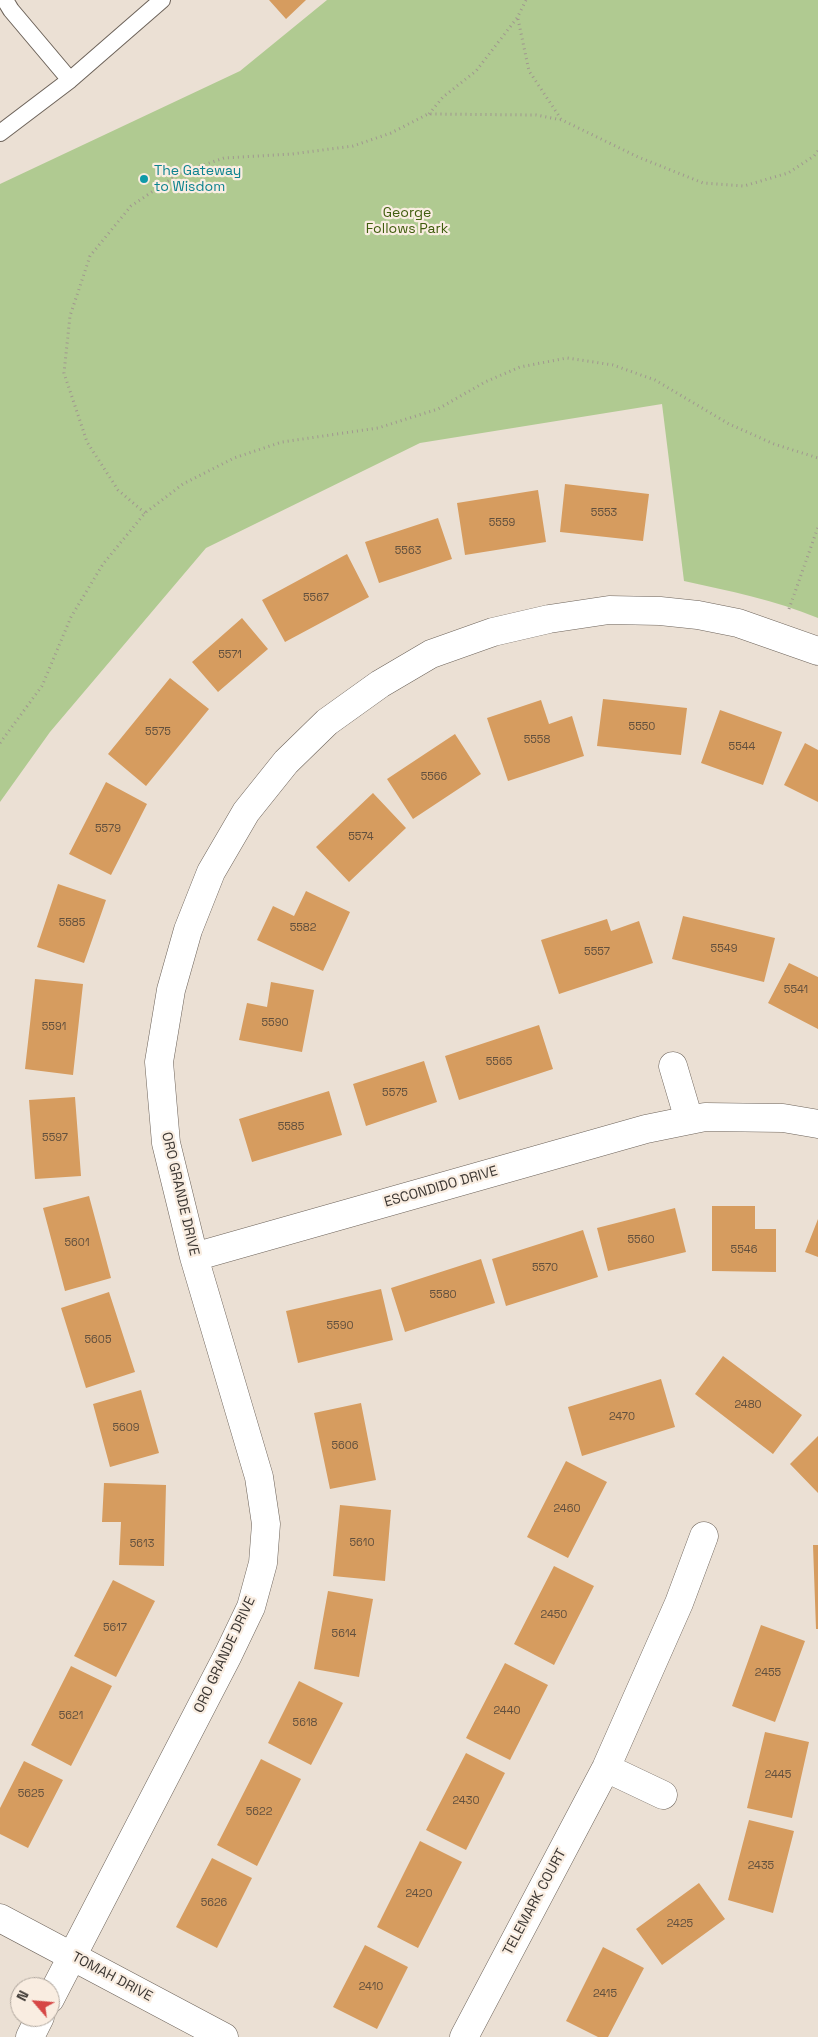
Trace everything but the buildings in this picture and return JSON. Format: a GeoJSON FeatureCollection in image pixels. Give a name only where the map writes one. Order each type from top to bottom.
{"type":"FeatureCollection","features":[{"type":"Feature","properties":{"kind":"street","name":"ORO GRANDE DRIVE"},"geometry":{"type":"LineString","coordinates":[[60,1980],[236,1639],[251,1608],[263,1563],[266,1524],[259,1477],[194,1257],[166,1143],[159,1062],[171,990],[188,930],[211,872],[246,812],[286,762],[327,722],[380,684],[431,654],[493,632],[549,619],[609,610],[652,610],[698,615],[738,623],[818,651]]}},
{"type":"Feature","properties":{"kind":"street"},"geometry":{"type":"LineString","coordinates":[[673,1066],[689,1120]]}},
{"type":"Feature","properties":{"kind":"street","name":"ESCONDIDO DRIVE"},"geometry":{"type":"LineString","coordinates":[[194,1257],[646,1129],[706,1117],[783,1118],[818,1124]]}},
{"type":"Feature","properties":{"kind":"street","name":"TELEMARK COURT"},"geometry":{"type":"LineString","coordinates":[[464,2037],[606,1768],[679,1603],[704,1536]]}},
{"type":"Feature","properties":{"kind":"street"},"geometry":{"type":"LineString","coordinates":[[606,1768],[664,1795]]}},
{"type":"Feature","properties":{"kind":"street","name":"TOMAH DRIVE"},"geometry":{"type":"LineString","coordinates":[[0,1918],[224,2037]]}},
{"type":"Feature","properties":{"kind":"lane"},"geometry":{"type":"LineString","coordinates":[[5,0],[11,10],[70,80]]}},
{"type":"Feature","properties":{"kind":"lane"},"geometry":{"type":"LineString","coordinates":[[0,134],[70,80],[162,0]]}},
{"type":"Feature","properties":{"kind":"path"},"geometry":{"type":"LineString","coordinates":[[145,513],[118,490],[87,442],[64,373],[70,316],[90,256],[131,206],[180,173],[224,158],[292,154],[353,146],[391,133],[428,114],[442,97],[476,71],[518,18],[526,0]]}},
{"type":"Feature","properties":{"kind":"path"},"geometry":{"type":"LineString","coordinates":[[518,18],[529,71],[562,120]]}},
{"type":"Feature","properties":{"kind":"path"},"geometry":{"type":"LineString","coordinates":[[428,114],[536,115],[562,120],[638,157],[703,182],[744,186],[788,173],[814,156],[818,151]]}},
{"type":"Feature","properties":{"kind":"path"},"geometry":{"type":"LineString","coordinates":[[0,743],[42,686],[71,617],[103,564],[145,513],[183,484],[234,458],[282,442],[378,428],[438,409],[485,382],[520,367],[567,358],[613,365],[655,380],[728,424],[774,444],[818,458]]}},
{"type":"Feature","properties":{"kind":"path"},"geometry":{"type":"LineString","coordinates":[[779,637],[818,527]]}},
{"type":"Feature","properties":{"kind":"green space","name":"George Follows Park"},"geometry":{"type":"Polygon","coordinates":[[[327,0],[818,0],[818,618],[769,601],[684,581],[662,404],[420,443],[206,548],[50,732],[0,802],[0,184],[240,71],[327,0]]]}},
{"type":"Feature","properties":{"kind":"place","name":"The Gateway to Wisdom"},"geometry":{"type":"Point","coordinates":[144,179]}}]}
